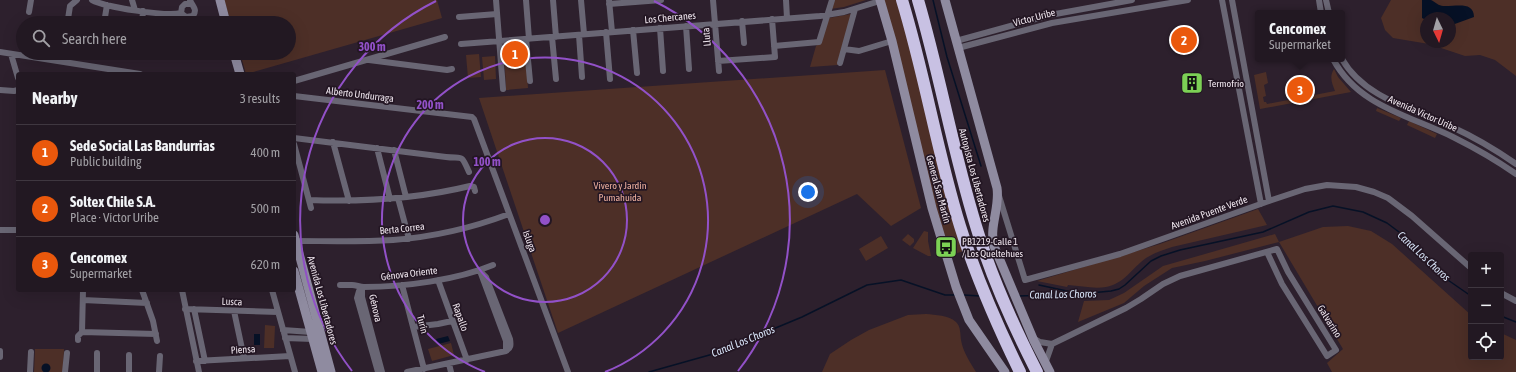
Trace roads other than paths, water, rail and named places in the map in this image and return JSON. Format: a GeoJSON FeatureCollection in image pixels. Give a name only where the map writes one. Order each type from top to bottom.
{"type":"FeatureCollection","features":[{"type":"Feature","properties":{"kind":"highway"},"geometry":{"type":"LineString","coordinates":[[902,0],[954,206],[982,288],[1020,372]]}},
{"type":"Feature","properties":{"kind":"highway","name":"Autopista Los Libertadores"},"geometry":{"type":"LineString","coordinates":[[918,0],[970,205],[984,251],[1005,305],[1041,368]]}},
{"type":"Feature","properties":{"kind":"street"},"geometry":{"type":"LineString","coordinates":[[29,12],[31,0]]}},
{"type":"Feature","properties":{"kind":"street"},"geometry":{"type":"LineString","coordinates":[[68,16],[70,6],[77,0]]}},
{"type":"Feature","properties":{"kind":"street"},"geometry":{"type":"LineString","coordinates":[[92,0],[106,5],[135,10],[182,14],[186,16]]}},
{"type":"Feature","properties":{"kind":"street"},"geometry":{"type":"LineString","coordinates":[[132,0],[135,10]]}},
{"type":"Feature","properties":{"kind":"street"},"geometry":{"type":"LineString","coordinates":[[220,0],[224,16]]}},
{"type":"Feature","properties":{"kind":"street"},"geometry":{"type":"LineString","coordinates":[[496,0],[503,89]]}},
{"type":"Feature","properties":{"kind":"street"},"geometry":{"type":"LineString","coordinates":[[526,0],[530,81]]}},
{"type":"Feature","properties":{"kind":"street"},"geometry":{"type":"LineString","coordinates":[[553,0],[556,79]]}},
{"type":"Feature","properties":{"kind":"street"},"geometry":{"type":"LineString","coordinates":[[581,0],[582,77]]}},
{"type":"Feature","properties":{"kind":"street"},"geometry":{"type":"LineString","coordinates":[[610,79],[609,2],[661,0]]}},
{"type":"Feature","properties":{"kind":"street","name":"Lluta"},"geometry":{"type":"LineString","coordinates":[[713,0],[719,72]]}},
{"type":"Feature","properties":{"kind":"street"},"geometry":{"type":"LineString","coordinates":[[786,0],[787,18]]}},
{"type":"Feature","properties":{"kind":"street"},"geometry":{"type":"LineString","coordinates":[[774,46],[819,42],[832,0]]}},
{"type":"Feature","properties":{"kind":"street","name":"Los Chercanes"},"geometry":{"type":"LineString","coordinates":[[461,44],[827,14],[855,9],[880,0]]}},
{"type":"Feature","properties":{"kind":"street","name":"General San Martín"},"geometry":{"type":"LineString","coordinates":[[880,0],[892,41],[927,191],[956,287],[963,307],[976,331],[1005,372]]}},
{"type":"Feature","properties":{"kind":"street"},"geometry":{"type":"LineString","coordinates":[[945,0],[997,188],[998,201],[992,231],[992,241],[1033,338],[1041,368]]}},
{"type":"Feature","properties":{"kind":"street","name":"Víctor Uribe"},"geometry":{"type":"LineString","coordinates":[[957,44],[1050,15],[1132,0]]}},
{"type":"Feature","properties":{"kind":"street","name":"Víctor Uribe"},"geometry":{"type":"LineString","coordinates":[[957,44],[1052,22],[1188,0]]}},
{"type":"Feature","properties":{"kind":"street"},"geometry":{"type":"LineString","coordinates":[[1222,0],[1261,204]]}},
{"type":"Feature","properties":{"kind":"street"},"geometry":{"type":"LineString","coordinates":[[1232,0],[1269,200]]}},
{"type":"Feature","properties":{"kind":"street"},"geometry":{"type":"LineString","coordinates":[[1319,0],[1321,10]]}},
{"type":"Feature","properties":{"kind":"street"},"geometry":{"type":"LineString","coordinates":[[1326,0],[1328,10]]}},
{"type":"Feature","properties":{"kind":"street"},"geometry":{"type":"LineString","coordinates":[[182,14],[182,3],[191,2],[195,7],[194,14],[190,16]]}},
{"type":"Feature","properties":{"kind":"street"},"geometry":{"type":"LineString","coordinates":[[105,16],[106,5]]}},
{"type":"Feature","properties":{"kind":"street"},"geometry":{"type":"LineString","coordinates":[[840,63],[855,9]]}},
{"type":"Feature","properties":{"kind":"street"},"geometry":{"type":"LineString","coordinates":[[1078,9],[1080,17]]}},
{"type":"Feature","properties":{"kind":"street"},"geometry":{"type":"LineString","coordinates":[[143,11],[143,16]]}},
{"type":"Feature","properties":{"kind":"street"},"geometry":{"type":"LineString","coordinates":[[459,17],[497,14]]}},
{"type":"Feature","properties":{"kind":"street"},"geometry":{"type":"LineString","coordinates":[[718,62],[775,57],[772,19]]}},
{"type":"Feature","properties":{"kind":"street"},"geometry":{"type":"LineString","coordinates":[[742,21],[744,43]]}},
{"type":"Feature","properties":{"kind":"street"},"geometry":{"type":"LineString","coordinates":[[686,26],[689,69]]}},
{"type":"Feature","properties":{"kind":"street"},"geometry":{"type":"LineString","coordinates":[[660,28],[663,71]]}},
{"type":"Feature","properties":{"kind":"street"},"geometry":{"type":"LineString","coordinates":[[633,30],[637,73]]}},
{"type":"Feature","properties":{"kind":"street"},"geometry":{"type":"LineString","coordinates":[[296,80],[445,37]]}},
{"type":"Feature","properties":{"kind":"street"},"geometry":{"type":"LineString","coordinates":[[844,49],[859,51],[892,41]]}},
{"type":"Feature","properties":{"kind":"street"},"geometry":{"type":"LineString","coordinates":[[0,52],[16,55]]}},
{"type":"Feature","properties":{"kind":"street"},"geometry":{"type":"LineString","coordinates":[[11,54],[16,72]]}},
{"type":"Feature","properties":{"kind":"street"},"geometry":{"type":"LineString","coordinates":[[50,60],[127,72]]}},
{"type":"Feature","properties":{"kind":"street"},"geometry":{"type":"LineString","coordinates":[[236,60],[239,72]]}},
{"type":"Feature","properties":{"kind":"street"},"geometry":{"type":"LineString","coordinates":[[366,60],[447,70],[452,69]]}},
{"type":"Feature","properties":{"kind":"street","name":"Avenida Victor Uribe"},"geometry":{"type":"LineString","coordinates":[[1335,62],[1346,80],[1366,97],[1453,137],[1485,154],[1516,174]]}},
{"type":"Feature","properties":{"kind":"street","name":"Avenida Victor Uribe"},"geometry":{"type":"LineString","coordinates":[[1344,62],[1354,77],[1374,92],[1462,132],[1514,162]]}},
{"type":"Feature","properties":{"kind":"street"},"geometry":{"type":"LineString","coordinates":[[0,90],[16,91]]}},
{"type":"Feature","properties":{"kind":"street","name":"Alberto Undurraga"},"geometry":{"type":"LineString","coordinates":[[296,96],[472,117]]}},
{"type":"Feature","properties":{"kind":"street","name":"Isluga"},"geometry":{"type":"LineString","coordinates":[[472,117],[568,372]]}},
{"type":"Feature","properties":{"kind":"street"},"geometry":{"type":"LineString","coordinates":[[296,138],[446,157],[461,157],[469,172]]}},
{"type":"Feature","properties":{"kind":"street"},"geometry":{"type":"LineString","coordinates":[[334,142],[349,201]]}},
{"type":"Feature","properties":{"kind":"street"},"geometry":{"type":"LineString","coordinates":[[1249,145],[1259,143]]}},
{"type":"Feature","properties":{"kind":"street"},"geometry":{"type":"LineString","coordinates":[[377,148],[390,199]]}},
{"type":"Feature","properties":{"kind":"street"},"geometry":{"type":"LineString","coordinates":[[394,150],[406,197]]}},
{"type":"Feature","properties":{"kind":"street"},"geometry":{"type":"LineString","coordinates":[[296,151],[311,208]]}},
{"type":"Feature","properties":{"kind":"street"},"geometry":{"type":"LineString","coordinates":[[1507,168],[1514,162]]}},
{"type":"Feature","properties":{"kind":"street","name":"Avenida Puente Verde"},"geometry":{"type":"LineString","coordinates":[[997,188],[1025,280],[1120,254],[1269,200],[1305,189],[1327,185],[1356,187],[1388,198],[1402,208],[1468,265]]}},
{"type":"Feature","properties":{"kind":"street"},"geometry":{"type":"LineString","coordinates":[[309,200],[349,201],[390,199],[437,193],[470,186],[473,186],[475,191]]}},
{"type":"Feature","properties":{"kind":"street"},"geometry":{"type":"LineString","coordinates":[[398,198],[409,238]]}},
{"type":"Feature","properties":{"kind":"street","name":"Berta Correa"},"geometry":{"type":"LineString","coordinates":[[296,239],[359,242],[409,238],[454,231],[509,214]]}},
{"type":"Feature","properties":{"kind":"street"},"geometry":{"type":"LineString","coordinates":[[0,230],[16,230]]}},
{"type":"Feature","properties":{"kind":"street","name":"Avenida Los Libertadores"},"geometry":{"type":"LineString","coordinates":[[296,244],[312,335],[322,372]]}},
{"type":"Feature","properties":{"kind":"street","name":"Galvarino"},"geometry":{"type":"LineString","coordinates":[[1277,249],[1288,272],[1336,350],[1326,356],[1282,284],[1267,252],[1277,249]]}},
{"type":"Feature","properties":{"kind":"street"},"geometry":{"type":"LineString","coordinates":[[1033,338],[1040,342],[1052,344],[1126,308],[1163,284],[1180,276],[1267,252]]}},
{"type":"Feature","properties":{"kind":"street","name":"Génova Oriente"},"geometry":{"type":"LineString","coordinates":[[340,285],[351,285],[362,288],[402,285],[438,280],[480,271],[493,265]]}},
{"type":"Feature","properties":{"kind":"street"},"geometry":{"type":"LineString","coordinates":[[407,372],[506,351],[506,341],[496,310],[480,271]]}},
{"type":"Feature","properties":{"kind":"street","name":"Avenida Los Libertadores"},"geometry":{"type":"LineString","coordinates":[[296,275],[305,292],[331,372]]}},
{"type":"Feature","properties":{"kind":"street","name":"Rapallo"},"geometry":{"type":"LineString","coordinates":[[438,280],[467,360]]}},
{"type":"Feature","properties":{"kind":"street","name":"Turín"},"geometry":{"type":"LineString","coordinates":[[402,285],[424,369]]}},
{"type":"Feature","properties":{"kind":"street","name":"Génova"},"geometry":{"type":"LineString","coordinates":[[362,288],[362,297],[378,372]]}},
{"type":"Feature","properties":{"kind":"street"},"geometry":{"type":"LineString","coordinates":[[78,340],[79,334],[82,332],[83,292]]}},
{"type":"Feature","properties":{"kind":"street"},"geometry":{"type":"LineString","coordinates":[[82,332],[156,338],[143,292]]}},
{"type":"Feature","properties":{"kind":"street"},"geometry":{"type":"LineString","coordinates":[[182,292],[199,372]]}},
{"type":"Feature","properties":{"kind":"street"},"geometry":{"type":"LineString","coordinates":[[273,292],[295,372]]}},
{"type":"Feature","properties":{"kind":"street"},"geometry":{"type":"LineString","coordinates":[[1504,295],[1516,301]]}},
{"type":"Feature","properties":{"kind":"street"},"geometry":{"type":"LineString","coordinates":[[83,300],[147,303]]}},
{"type":"Feature","properties":{"kind":"street"},"geometry":{"type":"LineString","coordinates":[[1304,319],[1307,315],[1308,304]]}},
{"type":"Feature","properties":{"kind":"street","name":"Lusca"},"geometry":{"type":"LineString","coordinates":[[186,309],[278,312]]}},
{"type":"Feature","properties":{"kind":"street"},"geometry":{"type":"LineString","coordinates":[[194,310],[205,361]]}},
{"type":"Feature","properties":{"kind":"street"},"geometry":{"type":"LineString","coordinates":[[234,311],[244,358]]}},
{"type":"Feature","properties":{"kind":"street"},"geometry":{"type":"LineString","coordinates":[[413,327],[452,321]]}},
{"type":"Feature","properties":{"kind":"street"},"geometry":{"type":"LineString","coordinates":[[283,330],[312,335]]}},
{"type":"Feature","properties":{"kind":"street","name":"Génova"},"geometry":{"type":"LineString","coordinates":[[369,333],[382,372]]}},
{"type":"Feature","properties":{"kind":"street"},"geometry":{"type":"LineString","coordinates":[[285,338],[312,335]]}},
{"type":"Feature","properties":{"kind":"street"},"geometry":{"type":"LineString","coordinates":[[1041,368],[1052,344]]}},
{"type":"Feature","properties":{"kind":"street"},"geometry":{"type":"LineString","coordinates":[[0,351],[0,357]]}},
{"type":"Feature","properties":{"kind":"street"},"geometry":{"type":"LineString","coordinates":[[30,372],[31,352]]}},
{"type":"Feature","properties":{"kind":"street"},"geometry":{"type":"LineString","coordinates":[[65,372],[66,353]]}},
{"type":"Feature","properties":{"kind":"street"},"geometry":{"type":"LineString","coordinates":[[97,353],[97,372]]}},
{"type":"Feature","properties":{"kind":"street"},"geometry":{"type":"LineString","coordinates":[[129,355],[129,372]]}},
{"type":"Feature","properties":{"kind":"street"},"geometry":{"type":"LineString","coordinates":[[159,372],[160,356]]}},
{"type":"Feature","properties":{"kind":"street","name":"Piensa"},"geometry":{"type":"LineString","coordinates":[[196,361],[290,356]]}},
{"type":"Feature","properties":{"kind":"street"},"geometry":{"type":"LineString","coordinates":[[449,364],[451,372]]}},
{"type":"Feature","properties":{"kind":"street"},"geometry":{"type":"LineString","coordinates":[[442,365],[444,372]]}},
{"type":"Feature","properties":{"kind":"street"},"geometry":{"type":"LineString","coordinates":[[1041,368],[1050,372]]}},
{"type":"Feature","properties":{"kind":"water"},"geometry":{"type":"Polygon","coordinates":[[[1422,0],[1431,0],[1442,6],[1467,6],[1471,8],[1474,17],[1456,24],[1456,12],[1422,12],[1422,0]]]}},
{"type":"Feature","properties":{"kind":"water"},"geometry":{"type":"Polygon","coordinates":[[[254,334],[260,334],[260,345],[254,345],[254,334]]]}},
{"type":"Feature","properties":{"kind":"water"},"geometry":{"type":"Polygon","coordinates":[[[448,336],[450,341],[438,344],[436,339],[448,336]]]}},
{"type":"Feature","properties":{"kind":"water"},"geometry":{"type":"Polygon","coordinates":[[[44,364],[48,364],[50,368],[48,372],[44,372],[42,370],[42,366],[44,364]]]}},
{"type":"Feature","properties":{"kind":"waterway"},"geometry":{"type":"LineString","coordinates":[[933,0],[947,57],[981,166]]}},
{"type":"Feature","properties":{"kind":"waterway","name":"Canal Los Choros"},"geometry":{"type":"LineString","coordinates":[[1018,296],[1080,294],[1119,289],[1151,261],[1161,256],[1180,250],[1263,232],[1309,212],[1333,206],[1363,212],[1387,223],[1407,238],[1445,278],[1468,294]]}},
{"type":"Feature","properties":{"kind":"waterway","name":"Canal Los Choros"},"geometry":{"type":"LineString","coordinates":[[649,372],[713,354],[802,317],[867,285],[901,280],[945,295],[956,295]]}},
{"type":"Feature","properties":{"kind":"waterway"},"geometry":{"type":"LineString","coordinates":[[1039,285],[1076,293]]}},
{"type":"Feature","properties":{"kind":"waterway","name":"Canal Los Choros"},"geometry":{"type":"LineString","coordinates":[[964,295],[980,296]]}},
{"type":"Feature","properties":{"kind":"waterway","name":"Canal Los Choros"},"geometry":{"type":"LineString","coordinates":[[1504,317],[1516,322]]}},
{"type":"Feature","properties":{"kind":"place","name":"Soltex Chile S.A."},"geometry":{"type":"Point","coordinates":[1184,40]}},
{"type":"Feature","properties":{"kind":"place","name":"Sede Social Las Bandurrias"},"geometry":{"type":"Point","coordinates":[515,54]}},
{"type":"Feature","properties":{"kind":"place","name":"Termofrio"},"geometry":{"type":"Point","coordinates":[1192,83]}},
{"type":"Feature","properties":{"kind":"place","name":"Cencomex"},"geometry":{"type":"Point","coordinates":[1300,90]}},
{"type":"Feature","properties":{"kind":"place","name":"PB1219-Calle 1 / Los Queltehues"},"geometry":{"type":"Point","coordinates":[946,247]}},
{"type":"Feature","properties":{"kind":"park label","name":"Vivero y Jardín Pumahuida"},"geometry":{"type":"Point","coordinates":[620,190]}}]}
